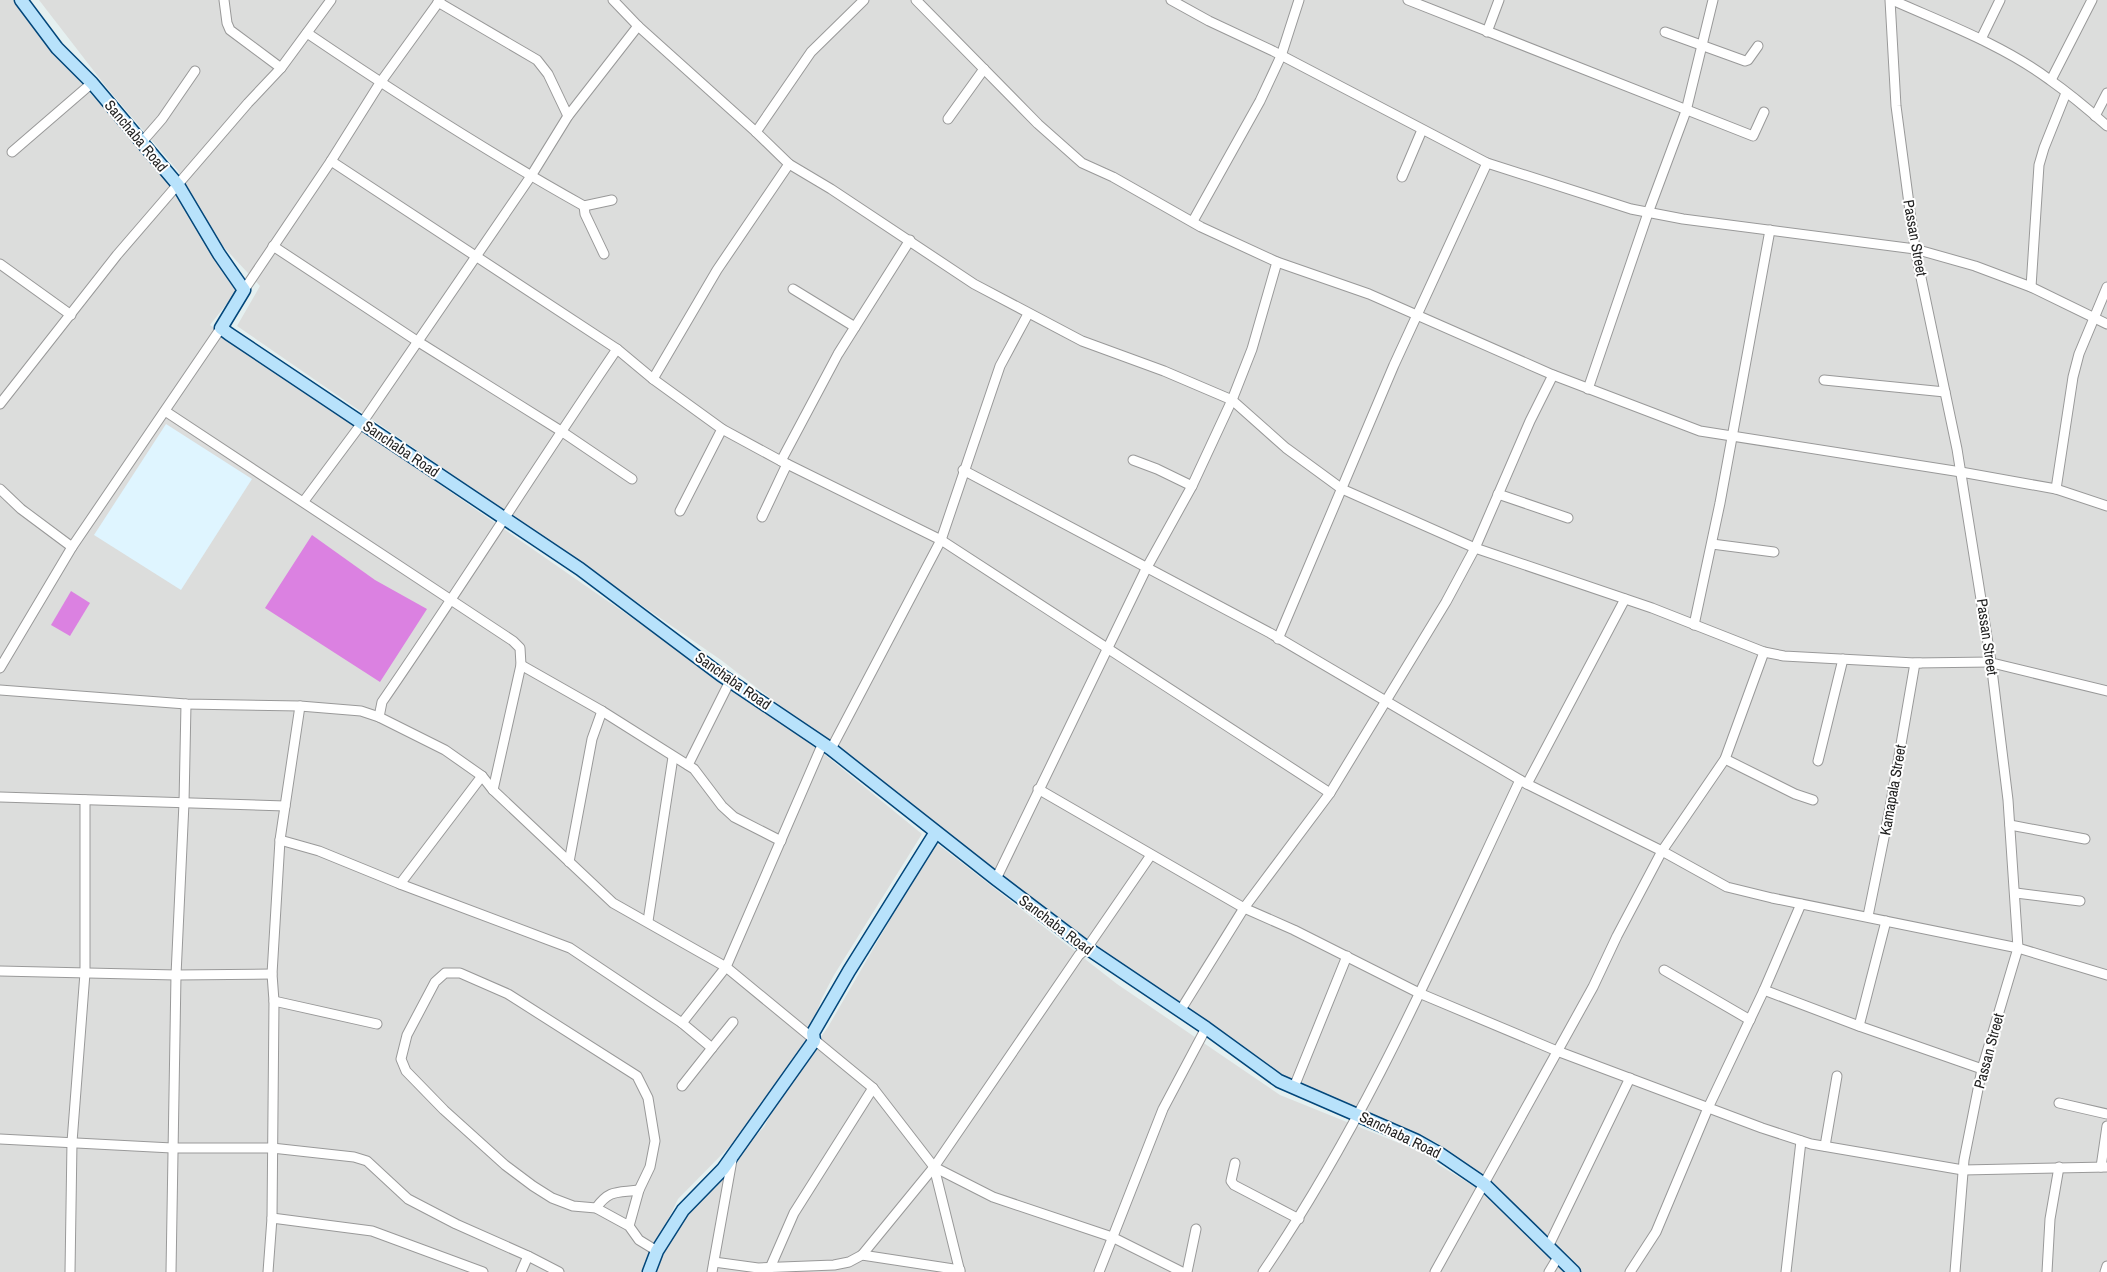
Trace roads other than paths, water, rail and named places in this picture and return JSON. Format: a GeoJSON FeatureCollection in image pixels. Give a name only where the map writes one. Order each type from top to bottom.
{"type":"FeatureCollection","features":[{"type":"Feature","properties":{"kind":"street","name":"Sanchaba Road"},"geometry":{"type":"LineString","coordinates":[[21,0],[57,48],[92,83],[178,184],[219,254],[244,290]]}},
{"type":"Feature","properties":{"kind":"street"},"geometry":{"type":"LineString","coordinates":[[224,0],[226,18],[230,30],[281,68]]}},
{"type":"Feature","properties":{"kind":"street"},"geometry":{"type":"LineString","coordinates":[[0,404],[117,255],[248,103],[281,68],[330,0]]}},
{"type":"Feature","properties":{"kind":"street"},"geometry":{"type":"LineString","coordinates":[[613,0],[638,26],[789,164],[910,240],[974,284],[1028,314],[1082,341],[1164,371],[1232,400],[1286,448],[1342,489],[1475,548],[1625,599],[1764,652],[1784,656],[1915,663],[1986,662],[2107,691]]}},
{"type":"Feature","properties":{"kind":"street"},"geometry":{"type":"LineString","coordinates":[[756,132],[810,52],[864,0]]}},
{"type":"Feature","properties":{"kind":"street"},"geometry":{"type":"LineString","coordinates":[[916,0],[1038,124],[1082,163],[1113,177],[1193,221],[1277,262],[1369,294],[1553,375],[1700,431],[1961,472],[2056,489],[2107,506]]}},
{"type":"Feature","properties":{"kind":"street"},"geometry":{"type":"LineString","coordinates":[[1193,221],[1260,101],[1281,56],[1299,0]]}},
{"type":"Feature","properties":{"kind":"street"},"geometry":{"type":"LineString","coordinates":[[1487,32],[1499,0]]}},
{"type":"Feature","properties":{"kind":"street"},"geometry":{"type":"LineString","coordinates":[[1588,389],[1648,213],[1686,111],[1713,0]]}},
{"type":"Feature","properties":{"kind":"street"},"geometry":{"type":"LineString","coordinates":[[1891,0],[1981,39],[2051,80],[2107,126]]}},
{"type":"Feature","properties":{"kind":"street","name":"Passan Street"},"geometry":{"type":"LineString","coordinates":[[1891,0],[1896,106],[1915,249],[1944,379],[1961,472],[2010,826],[2016,893],[2018,948],[1982,1069],[1963,1170],[1954,1272]]}},
{"type":"Feature","properties":{"kind":"street"},"geometry":{"type":"LineString","coordinates":[[1981,39],[2000,0]]}},
{"type":"Feature","properties":{"kind":"street"},"geometry":{"type":"LineString","coordinates":[[2051,80],[2092,0]]}},
{"type":"Feature","properties":{"kind":"street"},"geometry":{"type":"LineString","coordinates":[[0,668],[72,547],[222,328],[244,290],[331,161],[380,83],[439,1],[537,60],[548,74],[568,116]]}},
{"type":"Feature","properties":{"kind":"street"},"geometry":{"type":"LineString","coordinates":[[1414,1],[1487,32],[1753,136],[1764,112]]}},
{"type":"Feature","properties":{"kind":"street"},"geometry":{"type":"LineString","coordinates":[[1177,2],[1209,21],[1281,56],[1487,163],[1648,213],[1915,249],[1975,266],[2031,287],[2107,324]]}},
{"type":"Feature","properties":{"kind":"street"},"geometry":{"type":"LineString","coordinates":[[304,501],[362,423],[531,176],[568,116],[638,26]]}},
{"type":"Feature","properties":{"kind":"street"},"geometry":{"type":"LineString","coordinates":[[1666,32],[1745,61],[1748,60],[1758,46]]}},
{"type":"Feature","properties":{"kind":"street"},"geometry":{"type":"LineString","coordinates":[[307,33],[380,83],[531,176],[584,206],[612,200]]}},
{"type":"Feature","properties":{"kind":"street"},"geometry":{"type":"LineString","coordinates":[[948,119],[984,69]]}},
{"type":"Feature","properties":{"kind":"street"},"geometry":{"type":"LineString","coordinates":[[142,142],[162,119],[195,71]]}},
{"type":"Feature","properties":{"kind":"street"},"geometry":{"type":"LineString","coordinates":[[12,152],[92,83]]}},
{"type":"Feature","properties":{"kind":"street"},"geometry":{"type":"LineString","coordinates":[[2031,287],[2039,165],[2066,93]]}},
{"type":"Feature","properties":{"kind":"street"},"geometry":{"type":"LineString","coordinates":[[2095,116],[2107,93]]}},
{"type":"Feature","properties":{"kind":"street"},"geometry":{"type":"LineString","coordinates":[[1402,177],[1422,130]]}},
{"type":"Feature","properties":{"kind":"street"},"geometry":{"type":"LineString","coordinates":[[331,161],[617,350],[653,379],[722,429],[784,463],[941,540],[1330,793]]}},
{"type":"Feature","properties":{"kind":"street"},"geometry":{"type":"LineString","coordinates":[[1278,639],[1394,365],[1487,163]]}},
{"type":"Feature","properties":{"kind":"street"},"geometry":{"type":"LineString","coordinates":[[653,379],[717,270],[789,164]]}},
{"type":"Feature","properties":{"kind":"street"},"geometry":{"type":"LineString","coordinates":[[584,206],[585,214],[604,254]]}},
{"type":"Feature","properties":{"kind":"street"},"geometry":{"type":"LineString","coordinates":[[1694,625],[1712,544],[1770,230]]}},
{"type":"Feature","properties":{"kind":"street"},"geometry":{"type":"LineString","coordinates":[[762,518],[784,463],[838,354],[910,240]]}},
{"type":"Feature","properties":{"kind":"street"},"geometry":{"type":"LineString","coordinates":[[273,246],[418,341],[561,431],[632,479]]}},
{"type":"Feature","properties":{"kind":"street"},"geometry":{"type":"LineString","coordinates":[[996,879],[1146,569],[1192,486],[1232,400],[1252,349],[1277,262]]}},
{"type":"Feature","properties":{"kind":"street"},"geometry":{"type":"LineString","coordinates":[[0,264],[71,315]]}},
{"type":"Feature","properties":{"kind":"street"},"geometry":{"type":"LineString","coordinates":[[2056,489],[2073,377],[2079,354],[2107,288]]}},
{"type":"Feature","properties":{"kind":"street"},"geometry":{"type":"LineString","coordinates":[[793,289],[855,326]]}},
{"type":"Feature","properties":{"kind":"street"},"geometry":{"type":"LineString","coordinates":[[682,1023],[726,967],[781,841],[827,746],[941,540],[963,470],[1000,366],[1028,314]]}},
{"type":"Feature","properties":{"kind":"street","name":"Sanchaba Road"},"geometry":{"type":"LineString","coordinates":[[222,328],[228,334],[580,569],[730,681],[827,746],[1087,948],[1206,1028],[1263,1071],[1279,1081],[1440,1154],[1484,1184],[1574,1272]]}},
{"type":"Feature","properties":{"kind":"street"},"geometry":{"type":"LineString","coordinates":[[379,717],[382,702],[452,600],[561,431],[617,350]]}},
{"type":"Feature","properties":{"kind":"street"},"geometry":{"type":"LineString","coordinates":[[1180,1011],[1244,908],[1330,793],[1446,602],[1475,548],[1553,375]]}},
{"type":"Feature","properties":{"kind":"street"},"geometry":{"type":"LineString","coordinates":[[1824,380],[1945,392]]}},
{"type":"Feature","properties":{"kind":"street"},"geometry":{"type":"LineString","coordinates":[[165,411],[304,501],[520,648],[521,665],[493,790]]}},
{"type":"Feature","properties":{"kind":"street"},"geometry":{"type":"LineString","coordinates":[[680,511],[722,429]]}},
{"type":"Feature","properties":{"kind":"street"},"geometry":{"type":"LineString","coordinates":[[1133,460],[1192,486]]}},
{"type":"Feature","properties":{"kind":"street"},"geometry":{"type":"LineString","coordinates":[[963,470],[1278,639],[1524,782],[1662,851],[1727,887],[2018,948],[2107,975]]}},
{"type":"Feature","properties":{"kind":"street"},"geometry":{"type":"LineString","coordinates":[[0,489],[21,509],[72,547]]}},
{"type":"Feature","properties":{"kind":"street"},"geometry":{"type":"LineString","coordinates":[[1498,494],[1568,518]]}},
{"type":"Feature","properties":{"kind":"street"},"geometry":{"type":"LineString","coordinates":[[1712,544],[1774,552]]}},
{"type":"Feature","properties":{"kind":"street"},"geometry":{"type":"LineString","coordinates":[[1263,1272],[1299,1219],[1359,1116],[1524,782],[1625,599]]}},
{"type":"Feature","properties":{"kind":"street"},"geometry":{"type":"LineString","coordinates":[[1435,1272],[1593,987],[1617,936],[1662,851],[1725,759],[1764,652]]}},
{"type":"Feature","properties":{"kind":"street"},"geometry":{"type":"LineString","coordinates":[[1818,761],[1843,659]]}},
{"type":"Feature","properties":{"kind":"street","name":"Kamapala Street"},"geometry":{"type":"LineString","coordinates":[[1868,916],[1890,808],[1915,663],[1986,662]]}},
{"type":"Feature","properties":{"kind":"street"},"geometry":{"type":"LineString","coordinates":[[521,665],[602,711],[694,769],[722,806],[734,816],[781,841]]}},
{"type":"Feature","properties":{"kind":"street"},"geometry":{"type":"LineString","coordinates":[[688,765],[730,681]]}},
{"type":"Feature","properties":{"kind":"street"},"geometry":{"type":"LineString","coordinates":[[0,690],[186,704],[300,706],[361,711],[379,717],[445,750],[482,776],[493,790],[613,903],[648,921],[726,967],[873,1088],[934,1167],[960,1271],[862,1255]]}},
{"type":"Feature","properties":{"kind":"street"},"geometry":{"type":"LineString","coordinates":[[171,1272],[176,975],[184,803],[186,704]]}},
{"type":"Feature","properties":{"kind":"street"},"geometry":{"type":"LineString","coordinates":[[268,1272],[272,1218],[274,1001],[272,974],[280,840],[300,706]]}},
{"type":"Feature","properties":{"kind":"street"},"geometry":{"type":"LineString","coordinates":[[569,862],[592,739],[602,711]]}},
{"type":"Feature","properties":{"kind":"street"},"geometry":{"type":"LineString","coordinates":[[648,921],[674,757]]}},
{"type":"Feature","properties":{"kind":"street"},"geometry":{"type":"LineString","coordinates":[[1725,759],[1795,794],[1813,800]]}},
{"type":"Feature","properties":{"kind":"street"},"geometry":{"type":"LineString","coordinates":[[400,884],[482,776]]}},
{"type":"Feature","properties":{"kind":"street"},"geometry":{"type":"LineString","coordinates":[[1038,789],[1244,908],[1294,930],[1419,993],[1557,1051],[1801,1141],[1963,1170],[2104,1167],[2107,1126]]}},
{"type":"Feature","properties":{"kind":"street"},"geometry":{"type":"LineString","coordinates":[[0,797],[285,806]]}},
{"type":"Feature","properties":{"kind":"street"},"geometry":{"type":"LineString","coordinates":[[70,1272],[72,1142],[84,972],[85,800]]}},
{"type":"Feature","properties":{"kind":"street"},"geometry":{"type":"LineString","coordinates":[[2010,826],[2085,839]]}},
{"type":"Feature","properties":{"kind":"street"},"geometry":{"type":"LineString","coordinates":[[649,1272],[657,1251],[683,1210],[723,1169],[814,1041],[813,1033],[849,970],[936,832]]}},
{"type":"Feature","properties":{"kind":"street"},"geometry":{"type":"LineString","coordinates":[[280,840],[319,851],[400,884],[570,948],[682,1023],[712,1048]]}},
{"type":"Feature","properties":{"kind":"street"},"geometry":{"type":"LineString","coordinates":[[714,1262],[758,1268],[834,1265],[849,1267],[862,1255],[934,1167],[1079,954],[1087,948],[1151,855]]}},
{"type":"Feature","properties":{"kind":"street"},"geometry":{"type":"LineString","coordinates":[[2016,893],[2080,901]]}},
{"type":"Feature","properties":{"kind":"street"},"geometry":{"type":"LineString","coordinates":[[1630,1272],[1656,1232],[1708,1108],[1764,990],[1801,904]]}},
{"type":"Feature","properties":{"kind":"street"},"geometry":{"type":"LineString","coordinates":[[1859,1026],[1886,921]]}},
{"type":"Feature","properties":{"kind":"street"},"geometry":{"type":"LineString","coordinates":[[1294,1087],[1347,956]]}},
{"type":"Feature","properties":{"kind":"street"},"geometry":{"type":"LineString","coordinates":[[1664,970],[1750,1020]]}},
{"type":"Feature","properties":{"kind":"street"},"geometry":{"type":"LineString","coordinates":[[0,971],[176,975],[272,974]]}},
{"type":"Feature","properties":{"kind":"street"},"geometry":{"type":"LineString","coordinates":[[629,1226],[639,1190],[650,1168],[655,1141],[648,1098],[637,1076],[508,994],[460,973],[445,973],[435,982],[406,1035],[401,1059],[406,1071],[444,1110],[505,1165],[532,1186],[552,1198],[573,1206],[596,1208],[629,1226],[639,1240],[657,1251]]}},
{"type":"Feature","properties":{"kind":"street"},"geometry":{"type":"LineString","coordinates":[[1764,990],[1982,1069]]}},
{"type":"Feature","properties":{"kind":"street"},"geometry":{"type":"LineString","coordinates":[[274,1001],[377,1024]]}},
{"type":"Feature","properties":{"kind":"street"},"geometry":{"type":"LineString","coordinates":[[682,1086],[733,1022]]}},
{"type":"Feature","properties":{"kind":"street"},"geometry":{"type":"LineString","coordinates":[[1099,1272],[1163,1108],[1206,1028]]}},
{"type":"Feature","properties":{"kind":"street"},"geometry":{"type":"LineString","coordinates":[[1825,1146],[1837,1076]]}},
{"type":"Feature","properties":{"kind":"street"},"geometry":{"type":"LineString","coordinates":[[1548,1247],[1630,1078]]}},
{"type":"Feature","properties":{"kind":"street"},"geometry":{"type":"LineString","coordinates":[[770,1268],[794,1212],[873,1088]]}},
{"type":"Feature","properties":{"kind":"street"},"geometry":{"type":"LineString","coordinates":[[2059,1103],[2107,1114]]}},
{"type":"Feature","properties":{"kind":"street"},"geometry":{"type":"LineString","coordinates":[[0,1139],[172,1148],[272,1148],[354,1157],[367,1161],[408,1199],[558,1272]]}},
{"type":"Feature","properties":{"kind":"street"},"geometry":{"type":"LineString","coordinates":[[1797,1272],[1787,1271],[1801,1141]]}},
{"type":"Feature","properties":{"kind":"street"},"geometry":{"type":"LineString","coordinates":[[712,1272],[732,1155]]}},
{"type":"Feature","properties":{"kind":"street"},"geometry":{"type":"LineString","coordinates":[[1235,1163],[1231,1173],[1231,1181],[1234,1185],[1299,1219]]}},
{"type":"Feature","properties":{"kind":"street"},"geometry":{"type":"LineString","coordinates":[[934,1167],[993,1196],[1112,1237],[1182,1272]]}},
{"type":"Feature","properties":{"kind":"street"},"geometry":{"type":"LineString","coordinates":[[2047,1272],[2050,1219],[2060,1167]]}},
{"type":"Feature","properties":{"kind":"street"},"geometry":{"type":"LineString","coordinates":[[596,1208],[605,1196],[639,1190]]}},
{"type":"Feature","properties":{"kind":"street"},"geometry":{"type":"LineString","coordinates":[[272,1218],[372,1230],[483,1272]]}},
{"type":"Feature","properties":{"kind":"street"},"geometry":{"type":"LineString","coordinates":[[1187,1272],[1196,1229]]}},
{"type":"Feature","properties":{"kind":"street"},"geometry":{"type":"LineString","coordinates":[[521,1272],[528,1256]]}},
{"type":"Feature","properties":{"kind":"street"},"geometry":{"type":"LineString","coordinates":[[1549,1272],[1558,1257]]}},
{"type":"Feature","properties":{"kind":"street"},"geometry":{"type":"LineString","coordinates":[[2105,1272],[2107,1266]]}}]}
